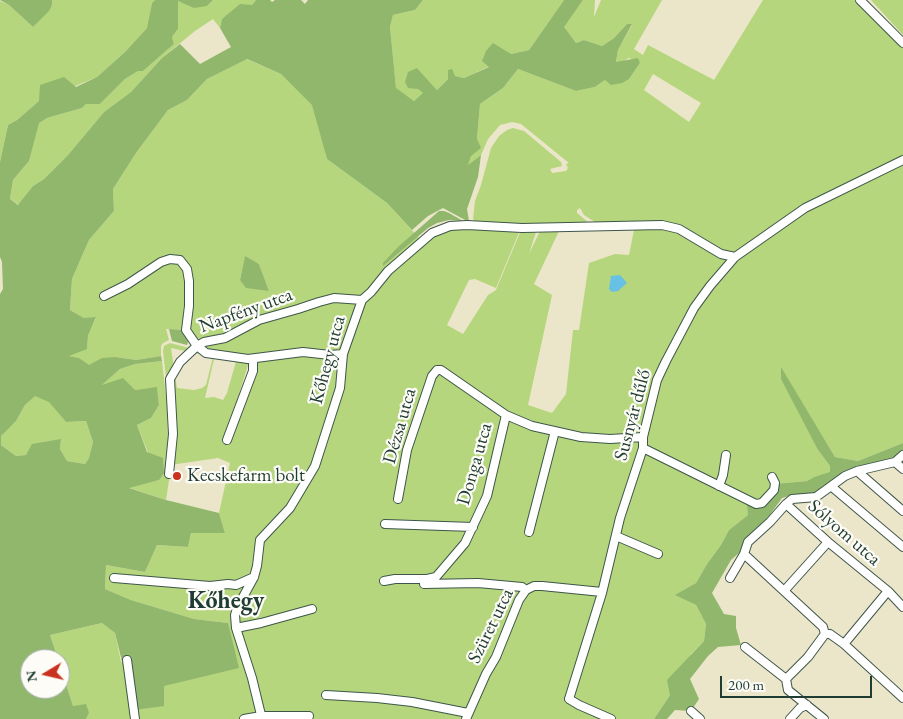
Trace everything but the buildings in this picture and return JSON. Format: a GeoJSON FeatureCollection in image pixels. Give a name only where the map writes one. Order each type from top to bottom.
{"type":"FeatureCollection","features":[{"type":"Feature","properties":{"kind":"street"},"geometry":{"type":"LineString","coordinates":[[860,0],[903,43]]}},
{"type":"Feature","properties":{"kind":"street","name":"Susnyár dűlő"},"geometry":{"type":"LineString","coordinates":[[612,719],[569,699],[602,592],[628,492],[643,448],[643,437],[657,380],[666,361],[694,308],[735,257],[804,208],[903,160]]}},
{"type":"Feature","properties":{"kind":"street","name":"Kőhegy utca"},"geometry":{"type":"LineString","coordinates":[[261,718],[252,678],[236,628],[235,615],[237,608],[254,578],[260,540],[290,508],[315,466],[340,388],[344,354],[362,300],[403,257],[432,233],[450,226],[522,228],[662,225],[679,229],[721,254],[735,257]]}},
{"type":"Feature","properties":{"kind":"street","name":"Napfény utca"},"geometry":{"type":"LineString","coordinates":[[104,296],[128,284],[161,262],[170,258],[180,260],[187,269],[189,281],[189,306],[186,330],[197,346],[204,342],[225,338],[259,320],[319,302],[334,298],[362,300]]}},
{"type":"Feature","properties":{"kind":"street"},"geometry":{"type":"LineString","coordinates":[[169,474],[172,434],[170,379],[180,362],[197,346],[206,353],[253,359],[268,355],[303,352],[330,355],[344,354]]}},
{"type":"Feature","properties":{"kind":"street"},"geometry":{"type":"LineString","coordinates":[[227,440],[252,375],[253,359]]}},
{"type":"Feature","properties":{"kind":"street","name":"Dézsa utca"},"geometry":{"type":"LineString","coordinates":[[398,499],[407,450],[435,371],[441,370],[506,415]]}},
{"type":"Feature","properties":{"kind":"street"},"geometry":{"type":"LineString","coordinates":[[506,415],[532,426],[581,437],[610,439],[643,437]]}},
{"type":"Feature","properties":{"kind":"street","name":"Donga utca"},"geometry":{"type":"LineString","coordinates":[[427,582],[436,577],[465,543],[473,527],[487,496],[506,415]]}},
{"type":"Feature","properties":{"kind":"street"},"geometry":{"type":"LineString","coordinates":[[530,532],[555,431]]}},
{"type":"Feature","properties":{"kind":"street"},"geometry":{"type":"LineString","coordinates":[[643,448],[758,504],[774,490],[776,483],[772,477]]}},
{"type":"Feature","properties":{"kind":"street"},"geometry":{"type":"LineString","coordinates":[[719,486],[726,455]]}},
{"type":"Feature","properties":{"kind":"street"},"geometry":{"type":"LineString","coordinates":[[730,578],[744,554],[748,542],[792,499],[816,497],[845,476],[857,470],[895,462],[903,455]]}},
{"type":"Feature","properties":{"kind":"street"},"geometry":{"type":"LineString","coordinates":[[895,462],[903,469]]}},
{"type":"Feature","properties":{"kind":"street"},"geometry":{"type":"LineString","coordinates":[[857,470],[903,511]]}},
{"type":"Feature","properties":{"kind":"street"},"geometry":{"type":"LineString","coordinates":[[832,487],[903,547]]}},
{"type":"Feature","properties":{"kind":"street","name":"Sólyom utca"},"geometry":{"type":"LineString","coordinates":[[786,504],[828,542],[888,591],[903,607]]}},
{"type":"Feature","properties":{"kind":"street"},"geometry":{"type":"LineString","coordinates":[[385,524],[473,527]]}},
{"type":"Feature","properties":{"kind":"street"},"geometry":{"type":"LineString","coordinates":[[616,536],[658,554]]}},
{"type":"Feature","properties":{"kind":"street"},"geometry":{"type":"LineString","coordinates":[[784,592],[828,542]]}},
{"type":"Feature","properties":{"kind":"street"},"geometry":{"type":"LineString","coordinates":[[744,554],[823,627],[826,634]]}},
{"type":"Feature","properties":{"kind":"street"},"geometry":{"type":"LineString","coordinates":[[114,578],[210,586],[236,585],[254,578]]}},
{"type":"Feature","properties":{"kind":"street"},"geometry":{"type":"LineString","coordinates":[[384,581],[395,579],[486,584],[522,587],[526,590]]}},
{"type":"Feature","properties":{"kind":"street"},"geometry":{"type":"LineString","coordinates":[[417,584],[427,582]]}},
{"type":"Feature","properties":{"kind":"street","name":"Szüret utca"},"geometry":{"type":"LineString","coordinates":[[467,716],[496,657],[519,600],[526,590],[534,586],[542,586],[602,592]]}},
{"type":"Feature","properties":{"kind":"street"},"geometry":{"type":"LineString","coordinates":[[844,644],[888,591]]}},
{"type":"Feature","properties":{"kind":"street"},"geometry":{"type":"LineString","coordinates":[[236,628],[312,609]]}},
{"type":"Feature","properties":{"kind":"street"},"geometry":{"type":"LineString","coordinates":[[826,634],[830,634],[844,644],[903,698]]}},
{"type":"Feature","properties":{"kind":"street"},"geometry":{"type":"LineString","coordinates":[[786,678],[808,657],[826,634]]}},
{"type":"Feature","properties":{"kind":"street"},"geometry":{"type":"LineString","coordinates":[[745,647],[786,678],[788,690],[824,719]]}},
{"type":"Feature","properties":{"kind":"street"},"geometry":{"type":"LineString","coordinates":[[127,660],[135,719]]}},
{"type":"Feature","properties":{"kind":"street"},"geometry":{"type":"LineString","coordinates":[[326,695],[403,701],[467,716]]}},
{"type":"Feature","properties":{"kind":"street"},"geometry":{"type":"LineString","coordinates":[[790,719],[800,708],[807,705]]}},
{"type":"Feature","properties":{"kind":"street"},"geometry":{"type":"LineString","coordinates":[[691,711],[700,719]]}},
{"type":"Feature","properties":{"kind":"street"},"geometry":{"type":"LineString","coordinates":[[244,719],[309,716]]}},
{"type":"Feature","properties":{"kind":"green space"},"geometry":{"type":"Polygon","coordinates":[[[0,0],[52,0],[52,5],[49,11],[33,27],[9,5],[0,0]]]}},
{"type":"Feature","properties":{"kind":"green space"},"geometry":{"type":"Polygon","coordinates":[[[52,0],[155,0],[152,3],[148,27],[125,52],[97,77],[39,101],[17,120],[8,125],[0,162],[0,1],[9,5],[33,27],[52,5],[52,0]]]}},
{"type":"Feature","properties":{"kind":"green space"},"geometry":{"type":"Polygon","coordinates":[[[155,0],[213,0],[207,6],[194,8],[178,1],[178,29],[172,37],[174,44],[143,71],[138,71],[125,79],[100,104],[86,104],[82,108],[47,118],[39,123],[29,161],[13,180],[10,199],[18,205],[33,186],[44,179],[68,155],[104,112],[131,92],[162,58],[180,44],[200,64],[231,47],[220,28],[222,19],[240,4],[252,5],[256,0],[270,0],[272,2],[275,0],[301,0],[305,4],[308,0],[423,0],[415,10],[393,15],[390,27],[396,88],[414,101],[423,93],[418,89],[408,88],[405,82],[408,72],[417,68],[437,90],[448,79],[448,70],[452,69],[455,76],[464,78],[489,67],[482,61],[486,51],[493,43],[511,54],[529,50],[564,0],[583,0],[564,27],[576,43],[584,40],[602,46],[614,38],[627,24],[632,24],[618,50],[616,62],[638,58],[640,63],[629,79],[622,83],[611,85],[605,80],[595,87],[576,91],[518,69],[503,88],[480,104],[477,139],[481,148],[471,156],[468,165],[481,155],[478,177],[467,209],[469,221],[443,208],[428,216],[412,230],[387,203],[327,159],[312,105],[281,74],[247,59],[207,79],[187,100],[168,110],[136,153],[113,189],[114,211],[89,240],[72,279],[70,310],[84,318],[96,317],[88,336],[87,349],[69,356],[79,358],[89,365],[102,358],[116,357],[136,360],[161,356],[162,361],[135,364],[120,369],[102,385],[123,378],[135,390],[157,387],[159,405],[151,418],[137,425],[147,452],[163,458],[164,473],[159,480],[129,488],[166,500],[219,513],[225,533],[191,533],[188,547],[157,545],[145,572],[106,565],[105,589],[131,600],[194,619],[228,623],[239,668],[164,686],[164,706],[134,710],[115,633],[102,623],[50,635],[55,649],[20,649],[20,699],[70,699],[70,697],[73,706],[86,704],[89,713],[86,719],[0,719],[0,294],[3,289],[2,262],[0,257],[0,162],[8,125],[17,120],[39,101],[40,85],[64,77],[76,87],[97,77],[125,52],[147,28],[152,3],[155,0]],[[35,396],[25,405],[16,421],[1,436],[1,445],[16,456],[26,455],[32,444],[61,439],[60,449],[67,461],[85,464],[89,458],[93,442],[86,421],[66,422],[49,402],[35,396]]]}},
{"type":"Feature","properties":{"kind":"green space"},"geometry":{"type":"Polygon","coordinates":[[[213,0],[256,0],[252,5],[222,19],[220,28],[213,19],[195,31],[162,58],[131,92],[104,112],[68,155],[44,179],[33,186],[19,205],[10,199],[13,180],[29,161],[38,123],[47,118],[82,108],[86,104],[100,104],[125,79],[138,71],[143,71],[174,44],[172,37],[178,29],[178,1],[207,6],[213,0]]]}},
{"type":"Feature","properties":{"kind":"green space"},"geometry":{"type":"Polygon","coordinates":[[[423,0],[564,0],[529,50],[511,54],[464,78],[455,76],[448,79],[437,90],[417,68],[418,89],[424,93],[414,101],[396,89],[390,27],[393,15],[415,10],[423,0]]]}},
{"type":"Feature","properties":{"kind":"green space"},"geometry":{"type":"Polygon","coordinates":[[[583,0],[595,0],[594,17],[601,0],[662,0],[634,49],[643,55],[648,45],[714,80],[763,0],[857,0],[903,46],[903,443],[858,461],[835,457],[781,369],[818,450],[830,466],[830,473],[807,481],[774,484],[748,515],[729,530],[696,583],[676,595],[696,605],[706,624],[704,641],[691,654],[670,695],[654,719],[86,719],[89,713],[73,706],[70,697],[70,649],[55,649],[50,635],[102,623],[115,633],[121,662],[163,686],[228,623],[194,619],[131,600],[105,589],[106,565],[145,572],[157,545],[188,547],[191,533],[225,533],[219,513],[230,463],[218,458],[170,465],[169,403],[164,346],[170,343],[215,355],[205,398],[214,397],[223,400],[227,393],[237,358],[249,362],[224,442],[256,355],[247,356],[193,346],[183,330],[166,329],[169,340],[161,346],[161,356],[136,360],[116,357],[89,366],[79,358],[68,356],[87,348],[88,336],[96,318],[84,318],[70,310],[72,279],[89,240],[114,211],[113,189],[136,153],[168,110],[187,100],[207,79],[246,59],[281,74],[313,105],[327,159],[387,203],[421,240],[457,227],[520,230],[496,288],[475,279],[469,280],[447,325],[463,334],[488,295],[496,290],[521,230],[534,230],[536,232],[529,254],[540,231],[560,229],[534,284],[552,295],[528,405],[552,413],[566,394],[573,330],[579,330],[589,263],[615,254],[629,255],[635,225],[679,230],[670,222],[595,222],[584,215],[580,208],[577,210],[577,213],[589,223],[528,226],[476,223],[473,219],[475,201],[491,148],[499,136],[507,130],[513,128],[524,131],[561,162],[562,166],[550,169],[552,173],[566,171],[568,168],[566,164],[569,163],[521,124],[512,122],[500,125],[488,139],[481,155],[467,166],[477,139],[480,104],[503,88],[518,69],[576,91],[595,87],[605,80],[629,79],[640,63],[629,58],[622,62],[616,62],[618,50],[632,25],[627,24],[614,38],[602,46],[584,40],[576,43],[563,27],[583,0]],[[653,74],[644,90],[689,122],[701,103],[653,74]],[[245,257],[240,280],[269,291],[259,264],[245,257]],[[182,265],[185,283],[185,303],[188,299],[189,277],[182,265]],[[171,348],[177,388],[194,390],[206,385],[213,357],[171,348]]]}},
{"type":"Feature","properties":{"kind":"green space"},"geometry":{"type":"Polygon","coordinates":[[[871,0],[903,0],[903,35],[871,0]]]}},
{"type":"Feature","properties":{"kind":"green space"},"geometry":{"type":"Polygon","coordinates":[[[439,211],[449,213],[463,221],[449,220],[428,228],[383,266],[383,263],[398,247],[439,211]]]}},
{"type":"Feature","properties":{"kind":"green space"},"geometry":{"type":"Polygon","coordinates":[[[245,256],[259,264],[269,291],[246,288],[240,280],[245,256]]]}},
{"type":"Feature","properties":{"kind":"green space"},"geometry":{"type":"Polygon","coordinates":[[[169,329],[183,330],[188,342],[187,345],[172,341],[169,329]]]}},
{"type":"Feature","properties":{"kind":"green space"},"geometry":{"type":"Polygon","coordinates":[[[162,361],[168,438],[165,466],[166,473],[170,474],[166,500],[127,487],[159,480],[137,425],[151,418],[159,405],[157,388],[135,390],[101,386],[120,369],[135,364],[162,361]]]}},
{"type":"Feature","properties":{"kind":"green space"},"geometry":{"type":"Polygon","coordinates":[[[781,367],[835,457],[858,461],[903,443],[903,452],[896,458],[879,465],[853,469],[839,475],[817,493],[782,498],[769,516],[746,538],[740,552],[731,560],[712,593],[724,614],[736,616],[736,628],[741,645],[718,647],[708,656],[690,679],[699,699],[691,711],[675,710],[667,719],[654,719],[670,695],[667,680],[704,641],[706,624],[696,605],[675,595],[696,583],[729,530],[748,515],[747,503],[756,505],[774,484],[807,481],[830,472],[830,466],[818,450],[781,379],[781,367]]]}},
{"type":"Feature","properties":{"kind":"green space"},"geometry":{"type":"Polygon","coordinates":[[[35,395],[49,401],[66,422],[86,421],[93,442],[89,458],[85,464],[67,461],[60,449],[61,440],[26,455],[16,456],[1,445],[1,435],[16,421],[25,405],[35,395]]]}},
{"type":"Feature","properties":{"kind":"water"},"geometry":{"type":"Polygon","coordinates":[[[620,275],[627,283],[618,291],[612,292],[609,289],[611,276],[620,275]]]}},
{"type":"Feature","properties":{"kind":"place","name":"Kecskefarm bolt"},"geometry":{"type":"Point","coordinates":[177,476]}},
{"type":"Feature","properties":{"kind":"district","name":"Kőhegy"},"geometry":{"type":"Point","coordinates":[226,601]}}]}
